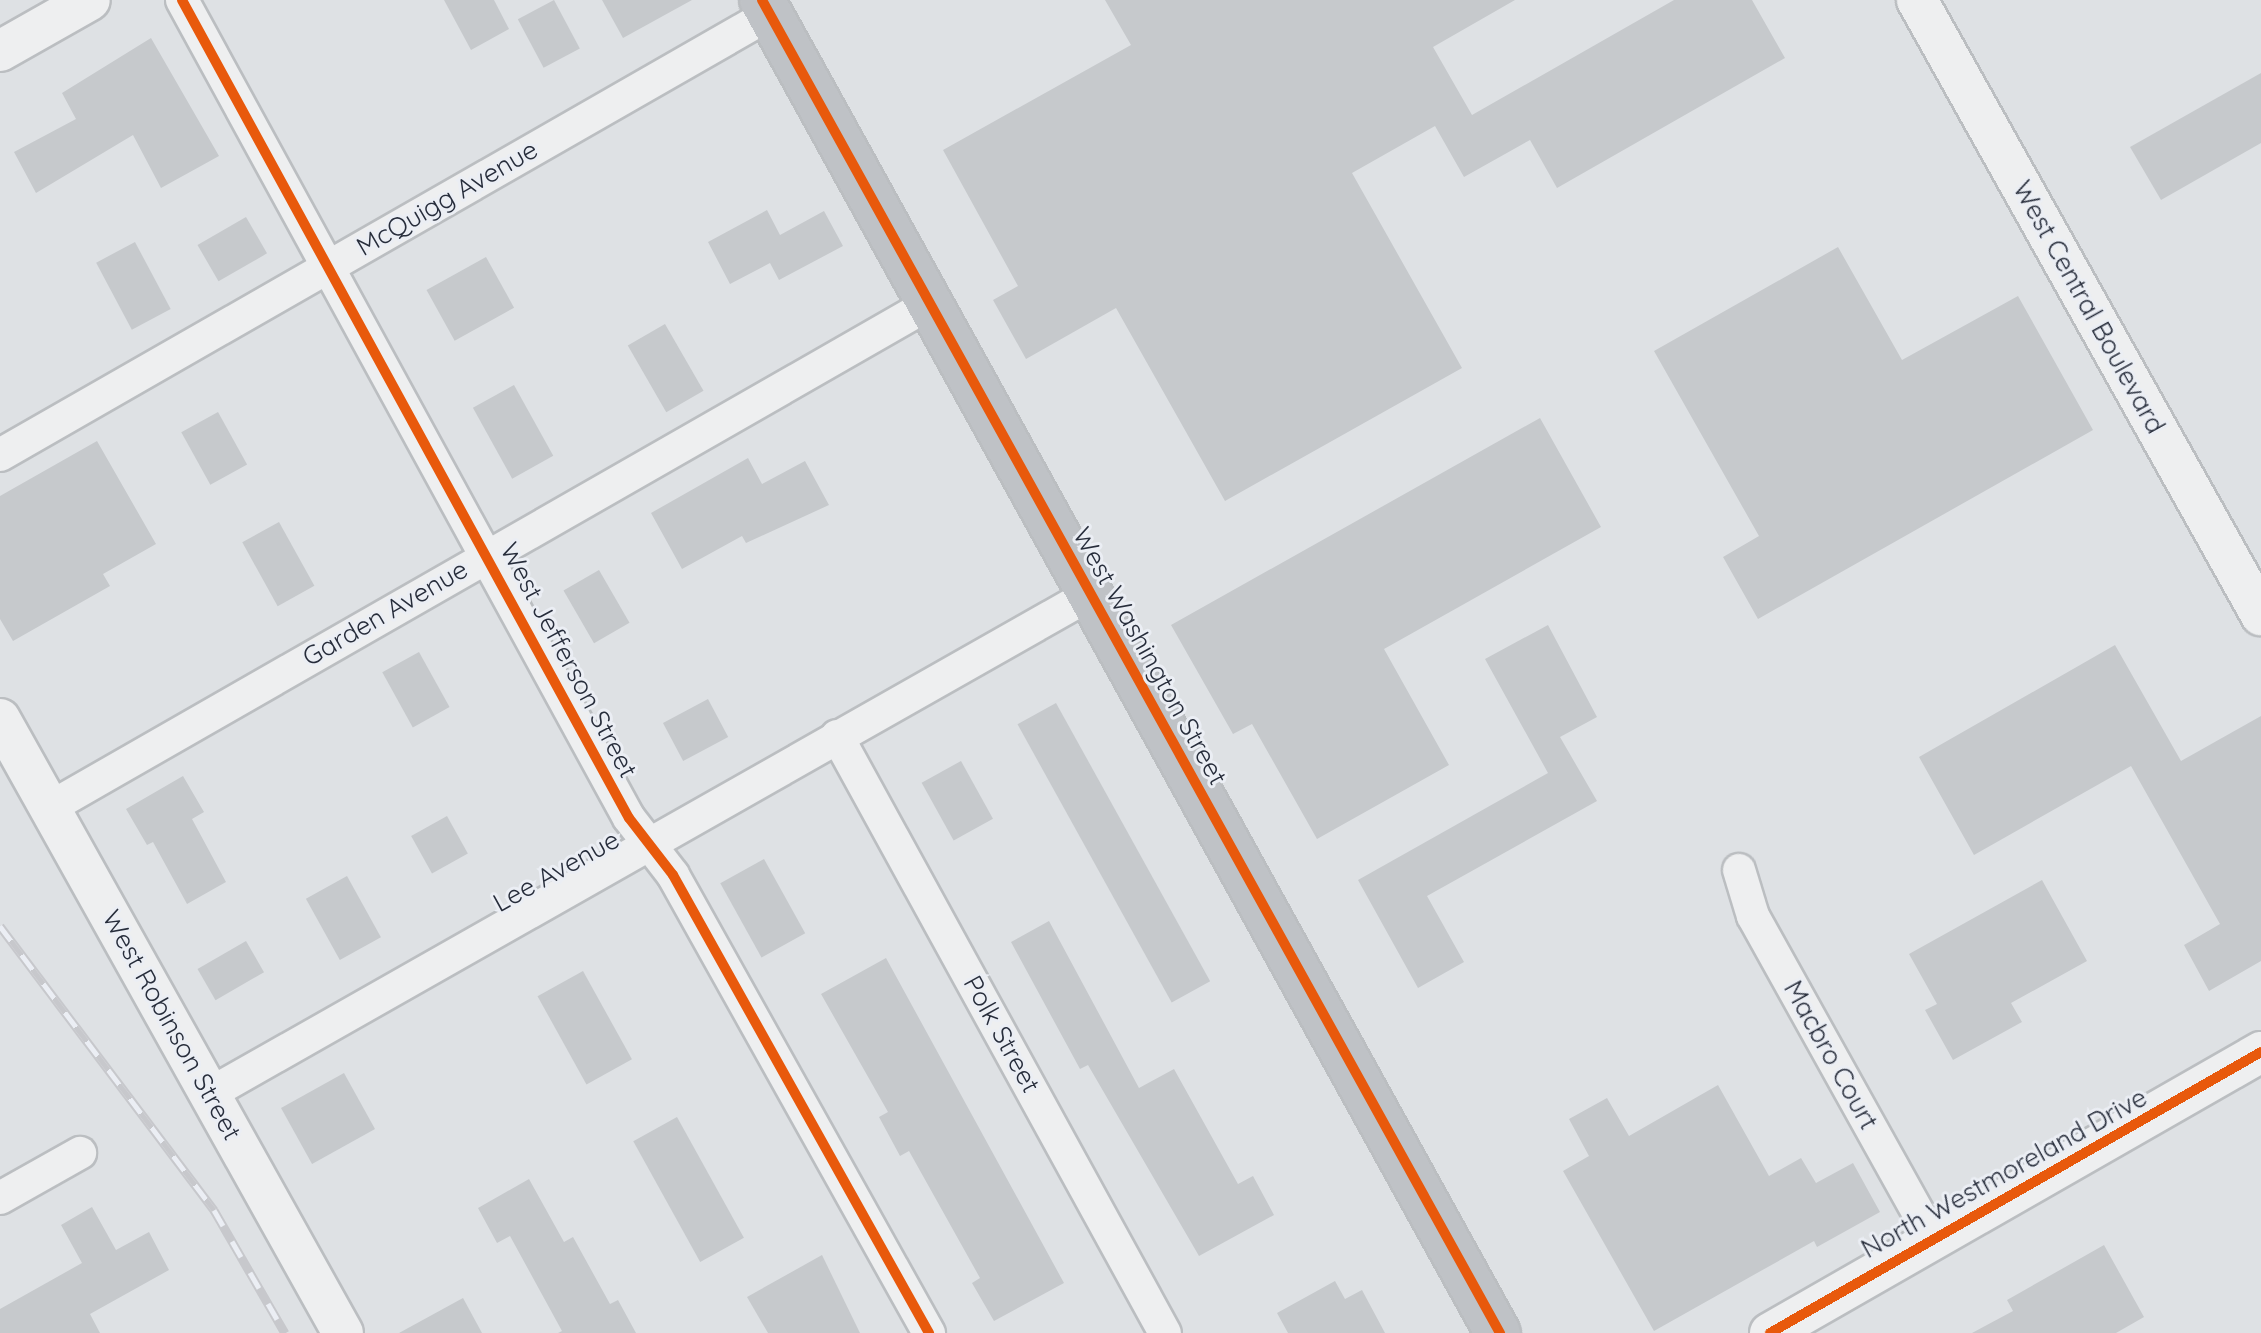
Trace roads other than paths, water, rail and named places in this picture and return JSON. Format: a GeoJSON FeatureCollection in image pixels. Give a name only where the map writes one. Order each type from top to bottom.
{"type":"FeatureCollection","features":[{"type":"Feature","properties":{"kind":"main road","name":"West Washington Street"},"geometry":{"type":"LineString","coordinates":[[766,7],[1498,1333]]}},
{"type":"Feature","properties":{"kind":"street"},"geometry":{"type":"LineString","coordinates":[[0,51],[90,0]]}},
{"type":"Feature","properties":{"kind":"street","name":"West Jefferson Street"},"geometry":{"type":"LineString","coordinates":[[182,0],[629,818],[673,875],[929,1333]]}},
{"type":"Feature","properties":{"kind":"street","name":"West Central Boulevard"},"geometry":{"type":"LineString","coordinates":[[1917,0],[2261,615]]}},
{"type":"Feature","properties":{"kind":"street","name":"McQuigg Avenue"},"geometry":{"type":"LineString","coordinates":[[0,455],[766,7]]}},
{"type":"Feature","properties":{"kind":"street","name":"Garden Avenue"},"geometry":{"type":"LineString","coordinates":[[49,808],[487,554],[931,303]]}},
{"type":"Feature","properties":{"kind":"street","name":"Lee Avenue"},"geometry":{"type":"LineString","coordinates":[[211,1093],[1091,594]]}},
{"type":"Feature","properties":{"kind":"street","name":"West Robinson Street"},"geometry":{"type":"LineString","coordinates":[[0,719],[343,1333]]}},
{"type":"Feature","properties":{"kind":"street","name":"Polk Street"},"geometry":{"type":"LineString","coordinates":[[837,736],[1165,1333]]}},
{"type":"Feature","properties":{"kind":"street","name":"Macbro Court"},"geometry":{"type":"LineString","coordinates":[[1739,870],[1753,916],[1932,1237]]}},
{"type":"Feature","properties":{"kind":"street","name":"North Westmoreland Drive"},"geometry":{"type":"LineString","coordinates":[[1770,1333],[1932,1237],[2261,1052]]}},
{"type":"Feature","properties":{"kind":"street"},"geometry":{"type":"LineString","coordinates":[[0,1198],[80,1153]]}},
{"type":"Feature","properties":{"kind":"railway"},"geometry":{"type":"LineString","coordinates":[[0,926],[214,1210],[285,1333]]}}]}
